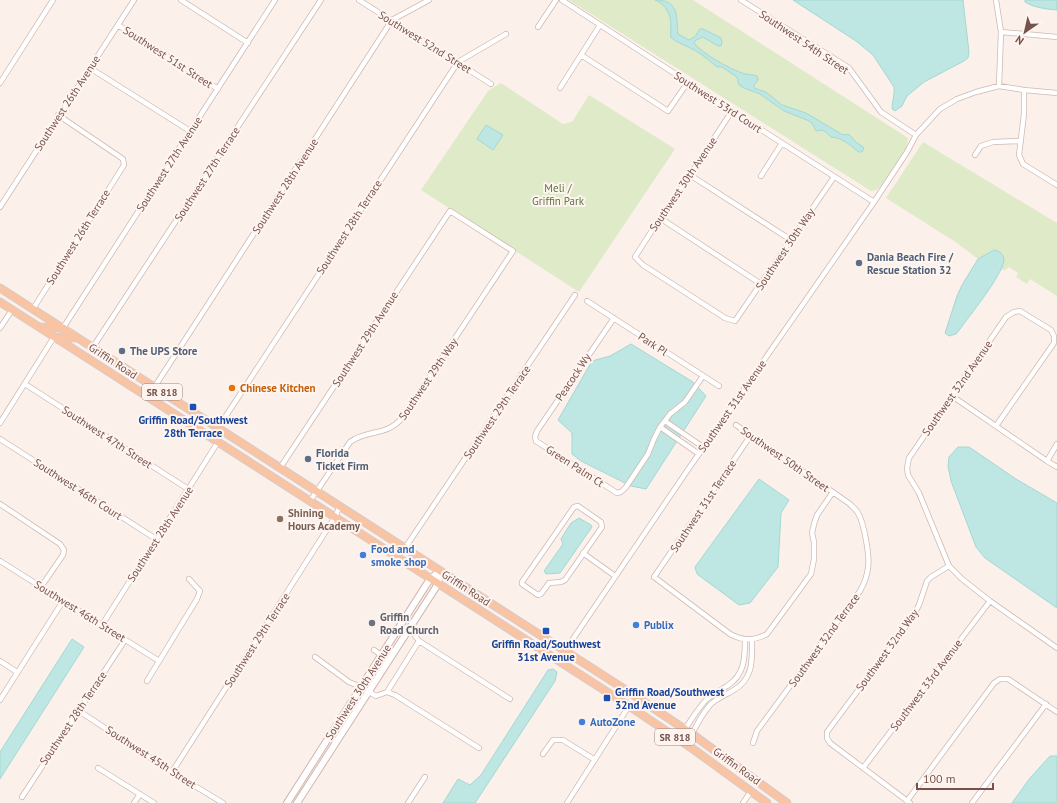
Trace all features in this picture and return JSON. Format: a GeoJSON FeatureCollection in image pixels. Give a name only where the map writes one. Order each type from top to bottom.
{"type":"FeatureCollection","features":[{"type":"Feature","properties":{"kind":"main road","name":"Griffin Road"},"geometry":{"type":"LineString","coordinates":[[0,288],[685,729],[787,803]]}},
{"type":"Feature","properties":{"kind":"main road","name":"Griffin Road"},"geometry":{"type":"LineString","coordinates":[[0,302],[629,706],[730,775],[767,803]]}},
{"type":"Feature","properties":{"kind":"main road"},"geometry":{"type":"LineString","coordinates":[[39,327],[63,328]]}},
{"type":"Feature","properties":{"kind":"main road"},"geometry":{"type":"LineString","coordinates":[[54,337],[78,338]]}},
{"type":"Feature","properties":{"kind":"main road","name":"Southwest 30th Avenue"},"geometry":{"type":"LineString","coordinates":[[287,803],[430,579],[440,571]]}},
{"type":"Feature","properties":{"kind":"main road","name":"Southwest 30th Avenue"},"geometry":{"type":"LineString","coordinates":[[297,803],[438,584],[440,571]]}},
{"type":"Feature","properties":{"kind":"main road"},"geometry":{"type":"LineString","coordinates":[[629,706],[641,706],[660,713]]}},
{"type":"Feature","properties":{"kind":"main road"},"geometry":{"type":"LineString","coordinates":[[730,775],[745,781],[749,781],[754,778]]}},
{"type":"Feature","properties":{"kind":"main road"},"geometry":{"type":"LineString","coordinates":[[751,791],[757,789],[777,795]]}},
{"type":"Feature","properties":{"kind":"street"},"geometry":{"type":"LineString","coordinates":[[0,84],[54,0]]}},
{"type":"Feature","properties":{"kind":"street","name":"Southwest 26th Avenue"},"geometry":{"type":"LineString","coordinates":[[0,206],[134,0]]}},
{"type":"Feature","properties":{"kind":"street"},"geometry":{"type":"LineString","coordinates":[[180,0],[248,43]]}},
{"type":"Feature","properties":{"kind":"street","name":"Southwest 27th Avenue"},"geometry":{"type":"LineString","coordinates":[[63,328],[275,0]]}},
{"type":"Feature","properties":{"kind":"street","name":"Southwest 27th Terrace"},"geometry":{"type":"LineString","coordinates":[[93,348],[321,0]]}},
{"type":"Feature","properties":{"kind":"street","name":"Southwest 52nd Street"},"geometry":{"type":"LineString","coordinates":[[359,0],[491,84]]}},
{"type":"Feature","properties":{"kind":"street","name":"Southwest 28th Avenue"},"geometry":{"type":"LineString","coordinates":[[148,397],[392,20],[429,0]]}},
{"type":"Feature","properties":{"kind":"street"},"geometry":{"type":"LineString","coordinates":[[538,27],[556,0]]}},
{"type":"Feature","properties":{"kind":"street","name":"Southwest 53rd Court"},"geometry":{"type":"LineString","coordinates":[[562,0],[874,202]]}},
{"type":"Feature","properties":{"kind":"street","name":"Southwest 54th Street"},"geometry":{"type":"LineString","coordinates":[[741,0],[849,68],[881,112],[916,135]]}},
{"type":"Feature","properties":{"kind":"street"},"geometry":{"type":"LineString","coordinates":[[996,0],[1001,32],[999,86],[1057,93]]}},
{"type":"Feature","properties":{"kind":"street","name":"Southwest 51st Street"},"geometry":{"type":"LineString","coordinates":[[118,25],[218,90]]}},
{"type":"Feature","properties":{"kind":"street"},"geometry":{"type":"LineString","coordinates":[[560,88],[600,25]]}},
{"type":"Feature","properties":{"kind":"street"},"geometry":{"type":"LineString","coordinates":[[1001,32],[1057,37]]}},
{"type":"Feature","properties":{"kind":"street","name":"Southwest 28th Terrace"},"geometry":{"type":"LineString","coordinates":[[218,428],[458,62],[506,34]]}},
{"type":"Feature","properties":{"kind":"street"},"geometry":{"type":"LineString","coordinates":[[581,55],[668,111],[688,82]]}},
{"type":"Feature","properties":{"kind":"street"},"geometry":{"type":"LineString","coordinates":[[90,68],[190,131]]}},
{"type":"Feature","properties":{"kind":"street","name":"Southwest 31st Avenue"},"geometry":{"type":"LineString","coordinates":[[558,661],[703,447],[874,202],[907,152],[916,135],[940,109],[957,99],[999,86]]}},
{"type":"Feature","properties":{"kind":"street"},"geometry":{"type":"LineString","coordinates":[[1024,90],[1024,114],[1019,155],[1023,164],[1057,186]]}},
{"type":"Feature","properties":{"kind":"street","name":"Southwest 30th Avenue"},"geometry":{"type":"LineString","coordinates":[[732,111],[635,257],[643,265],[725,318],[735,321]]}},
{"type":"Feature","properties":{"kind":"street","name":"Southwest 26th Terrace"},"geometry":{"type":"LineString","coordinates":[[33,309],[124,165],[123,158],[58,115]]}},
{"type":"Feature","properties":{"kind":"street"},"geometry":{"type":"LineString","coordinates":[[975,155],[981,146],[993,142],[1021,141]]}},
{"type":"Feature","properties":{"kind":"street"},"geometry":{"type":"LineString","coordinates":[[761,176],[782,143]]}},
{"type":"Feature","properties":{"kind":"street"},"geometry":{"type":"LineString","coordinates":[[690,175],[791,240]]}},
{"type":"Feature","properties":{"kind":"street","name":"Southwest 30th Way"},"geometry":{"type":"LineString","coordinates":[[735,321],[834,177]]}},
{"type":"Feature","properties":{"kind":"street","name":"Southwest 29th Avenue"},"geometry":{"type":"LineString","coordinates":[[280,468],[450,211],[513,251]]}},
{"type":"Feature","properties":{"kind":"street"},"geometry":{"type":"LineString","coordinates":[[660,218],[761,284]]}},
{"type":"Feature","properties":{"kind":"street","name":"Southwest 29th Way"},"geometry":{"type":"LineString","coordinates":[[310,501],[350,442],[358,437],[387,430],[402,418],[513,251]]}},
{"type":"Feature","properties":{"kind":"street","name":"Southwest 29th Terrace"},"geometry":{"type":"LineString","coordinates":[[405,548],[575,296]]}},
{"type":"Feature","properties":{"kind":"street","name":"Park Pl"},"geometry":{"type":"LineString","coordinates":[[588,301],[719,386]]}},
{"type":"Feature","properties":{"kind":"street"},"geometry":{"type":"LineString","coordinates":[[0,328],[12,310]]}},
{"type":"Feature","properties":{"kind":"street","name":"Southwest 32nd Avenue"},"geometry":{"type":"LineString","coordinates":[[949,566],[919,493],[908,475],[907,468],[909,458],[1006,317],[1014,312],[1020,311],[1051,330],[1054,336],[1054,343],[996,426]]}},
{"type":"Feature","properties":{"kind":"street","name":"Peacock Wy"},"geometry":{"type":"LineString","coordinates":[[534,437],[614,318]]}},
{"type":"Feature","properties":{"kind":"street"},"geometry":{"type":"LineString","coordinates":[[0,423],[54,337]]}},
{"type":"Feature","properties":{"kind":"street"},"geometry":{"type":"LineString","coordinates":[[699,454],[660,427],[670,414],[685,402],[703,376]]}},
{"type":"Feature","properties":{"kind":"street","name":"Southwest 47th Street"},"geometry":{"type":"LineString","coordinates":[[25,384],[188,489]]}},
{"type":"Feature","properties":{"kind":"street"},"geometry":{"type":"LineString","coordinates":[[952,396],[1047,461],[1057,466]]}},
{"type":"Feature","properties":{"kind":"street"},"geometry":{"type":"LineString","coordinates":[[665,421],[703,447]]}},
{"type":"Feature","properties":{"kind":"street","name":"Southwest 50th Street"},"geometry":{"type":"LineString","coordinates":[[736,425],[833,492]]}},
{"type":"Feature","properties":{"kind":"street","name":"Green Palm Ct"},"geometry":{"type":"LineString","coordinates":[[534,437],[536,441],[617,493],[621,492],[626,487],[648,454],[660,427]]}},
{"type":"Feature","properties":{"kind":"street"},"geometry":{"type":"LineString","coordinates":[[218,428],[218,442]]}},
{"type":"Feature","properties":{"kind":"street","name":"Southwest 31st Terrace"},"geometry":{"type":"LineString","coordinates":[[744,640],[730,634],[654,578],[751,435]]}},
{"type":"Feature","properties":{"kind":"street","name":"Southwest 46th Court"},"geometry":{"type":"LineString","coordinates":[[0,439],[156,539]]}},
{"type":"Feature","properties":{"kind":"street","name":"Southwest 28th Avenue"},"geometry":{"type":"LineString","coordinates":[[102,625],[218,442]]}},
{"type":"Feature","properties":{"kind":"street"},"geometry":{"type":"LineString","coordinates":[[1047,461],[1057,444]]}},
{"type":"Feature","properties":{"kind":"street"},"geometry":{"type":"LineString","coordinates":[[685,729],[707,699],[730,685],[739,674],[745,657],[744,640],[760,638],[767,634],[811,574],[814,559],[814,542],[812,533],[814,524],[817,515],[833,492]]}},
{"type":"Feature","properties":{"kind":"street","name":"Southwest 32nd Terrace"},"geometry":{"type":"LineString","coordinates":[[753,743],[757,731],[865,583],[869,567],[862,522],[858,512],[850,504],[833,492]]}},
{"type":"Feature","properties":{"kind":"street"},"geometry":{"type":"LineString","coordinates":[[0,504],[60,544],[64,550],[63,555],[41,587]]}},
{"type":"Feature","properties":{"kind":"street","name":"Southwest 29th Terrace"},"geometry":{"type":"LineString","coordinates":[[172,772],[335,518],[340,506]]}},
{"type":"Feature","properties":{"kind":"street"},"geometry":{"type":"LineString","coordinates":[[578,506],[602,522],[602,527],[583,554],[565,580],[561,582],[549,583],[541,594],[538,595],[522,584],[574,507],[578,506]]}},
{"type":"Feature","properties":{"kind":"street"},"geometry":{"type":"LineString","coordinates":[[583,554],[615,576]]}},
{"type":"Feature","properties":{"kind":"street","name":"Southwest 46th Street"},"geometry":{"type":"LineString","coordinates":[[0,561],[159,661]]}},
{"type":"Feature","properties":{"kind":"street"},"geometry":{"type":"LineString","coordinates":[[949,566],[962,579],[990,601],[1057,648]]}},
{"type":"Feature","properties":{"kind":"street","name":"Southwest 32nd Way"},"geometry":{"type":"LineString","coordinates":[[863,768],[830,743],[827,738],[827,732],[912,618],[919,605],[927,581],[949,566]]}},
{"type":"Feature","properties":{"kind":"street"},"geometry":{"type":"LineString","coordinates":[[147,681],[197,599],[200,591],[189,579]]}},
{"type":"Feature","properties":{"kind":"street"},"geometry":{"type":"LineString","coordinates":[[0,699],[63,601]]}},
{"type":"Feature","properties":{"kind":"street","name":"Southwest 33rd Avenue"},"geometry":{"type":"LineString","coordinates":[[863,768],[990,601]]}},
{"type":"Feature","properties":{"kind":"street"},"geometry":{"type":"LineString","coordinates":[[409,628],[419,641],[510,699]]}},
{"type":"Feature","properties":{"kind":"street","name":"Southwest 28th Terrace"},"geometry":{"type":"LineString","coordinates":[[22,797],[125,640]]}},
{"type":"Feature","properties":{"kind":"street"},"geometry":{"type":"LineString","coordinates":[[692,734],[711,704],[738,687],[748,676],[752,660],[752,640]]}},
{"type":"Feature","properties":{"kind":"street"},"geometry":{"type":"LineString","coordinates":[[315,657],[349,682],[361,686],[376,696],[387,692],[419,641]]}},
{"type":"Feature","properties":{"kind":"street"},"geometry":{"type":"LineString","coordinates":[[374,650],[382,655]]}},
{"type":"Feature","properties":{"kind":"street"},"geometry":{"type":"LineString","coordinates":[[0,660],[17,672]]}},
{"type":"Feature","properties":{"kind":"street"},"geometry":{"type":"LineString","coordinates":[[863,768],[909,802],[994,684],[1000,679],[1008,679],[1057,712]]}},
{"type":"Feature","properties":{"kind":"street"},"geometry":{"type":"LineString","coordinates":[[387,692],[395,695],[478,748]]}},
{"type":"Feature","properties":{"kind":"street"},"geometry":{"type":"LineString","coordinates":[[972,803],[1046,704]]}},
{"type":"Feature","properties":{"kind":"street"},"geometry":{"type":"LineString","coordinates":[[568,803],[629,706]]}},
{"type":"Feature","properties":{"kind":"street","name":"Southwest 45th Street"},"geometry":{"type":"LineString","coordinates":[[79,711],[172,772],[223,803]]}},
{"type":"Feature","properties":{"kind":"street"},"geometry":{"type":"LineString","coordinates":[[543,754],[553,740],[562,740],[595,760]]}},
{"type":"Feature","properties":{"kind":"street"},"geometry":{"type":"LineString","coordinates":[[98,768],[154,803]]}},
{"type":"Feature","properties":{"kind":"street"},"geometry":{"type":"LineString","coordinates":[[408,803],[425,777]]}},
{"type":"Feature","properties":{"kind":"street"},"geometry":{"type":"LineString","coordinates":[[743,803],[751,791]]}},
{"type":"Feature","properties":{"kind":"street"},"geometry":{"type":"LineString","coordinates":[[134,803],[140,794]]}},
{"type":"Feature","properties":{"kind":"green space"},"geometry":{"type":"Polygon","coordinates":[[[569,0],[693,0],[908,138],[906,149],[880,187],[871,191],[569,0]]]}},
{"type":"Feature","properties":{"kind":"green space","name":"Meli / Griffin Park"},"geometry":{"type":"Polygon","coordinates":[[[501,83],[563,124],[572,122],[589,95],[675,149],[579,292],[421,190],[488,91],[501,83]]]}},
{"type":"Feature","properties":{"kind":"green space"},"geometry":{"type":"Polygon","coordinates":[[[923,142],[1057,223],[1057,296],[1030,279],[1027,284],[1016,277],[1018,273],[1009,267],[1005,270],[1000,270],[1004,259],[994,250],[978,259],[957,243],[886,198],[923,142]]]}},
{"type":"Feature","properties":{"kind":"water"},"geometry":{"type":"Polygon","coordinates":[[[655,0],[668,3],[675,10],[678,34],[689,40],[696,36],[700,29],[703,29],[721,38],[721,46],[718,46],[703,37],[696,40],[694,43],[703,52],[730,68],[742,73],[757,76],[758,80],[754,85],[754,88],[766,92],[782,105],[806,113],[843,135],[850,135],[864,148],[862,152],[859,152],[838,138],[831,137],[822,130],[816,131],[812,123],[807,120],[784,111],[760,94],[744,88],[739,85],[737,77],[722,67],[717,67],[693,49],[673,39],[671,37],[671,23],[668,11],[663,5],[655,0]]]}},
{"type":"Feature","properties":{"kind":"water"},"geometry":{"type":"Polygon","coordinates":[[[793,0],[963,0],[969,52],[968,58],[924,82],[907,96],[902,106],[895,111],[892,109],[894,87],[873,55],[856,41],[793,0]]]}},
{"type":"Feature","properties":{"kind":"water"},"geometry":{"type":"Polygon","coordinates":[[[1025,0],[1057,0],[1057,10],[1037,7],[1025,2],[1025,0]]]}},
{"type":"Feature","properties":{"kind":"water"},"geometry":{"type":"Polygon","coordinates":[[[486,125],[503,135],[493,150],[477,139],[486,125]]]}},
{"type":"Feature","properties":{"kind":"water"},"geometry":{"type":"Polygon","coordinates":[[[994,250],[1001,253],[1004,258],[998,276],[956,334],[949,336],[945,333],[962,285],[978,259],[994,250]]]}},
{"type":"Feature","properties":{"kind":"water"},"geometry":{"type":"Polygon","coordinates":[[[631,344],[693,382],[706,396],[646,489],[631,486],[581,461],[572,454],[572,433],[558,420],[592,361],[610,356],[631,344]]]}},
{"type":"Feature","properties":{"kind":"water"},"geometry":{"type":"Polygon","coordinates":[[[958,447],[969,447],[1016,479],[1057,503],[1057,608],[985,558],[976,547],[951,481],[948,466],[949,457],[958,447]]]}},
{"type":"Feature","properties":{"kind":"water"},"geometry":{"type":"Polygon","coordinates":[[[759,479],[789,500],[781,513],[778,567],[750,603],[739,605],[697,574],[695,567],[759,479]]]}},
{"type":"Feature","properties":{"kind":"water"},"geometry":{"type":"Polygon","coordinates":[[[579,518],[592,527],[560,573],[546,574],[544,571],[563,544],[561,539],[571,523],[579,518]]]}},
{"type":"Feature","properties":{"kind":"water"},"geometry":{"type":"Polygon","coordinates":[[[72,639],[84,647],[0,779],[0,752],[72,639]]]}},
{"type":"Feature","properties":{"kind":"water"},"geometry":{"type":"Polygon","coordinates":[[[553,669],[557,672],[555,681],[475,803],[443,803],[458,779],[470,785],[481,775],[548,670],[553,669]]]}},
{"type":"Feature","properties":{"kind":"water"},"geometry":{"type":"Polygon","coordinates":[[[1050,756],[1057,756],[1057,803],[1012,803],[1030,778],[1050,756]]]}},
{"type":"Feature","properties":{"kind":"place","name":"Dania Beach Fire / Rescue Station 32"},"geometry":{"type":"Point","coordinates":[859,263]}},
{"type":"Feature","properties":{"kind":"place","name":"The UPS Store"},"geometry":{"type":"Point","coordinates":[122,351]}},
{"type":"Feature","properties":{"kind":"place","name":"Chinese Kitchen"},"geometry":{"type":"Point","coordinates":[232,388]}},
{"type":"Feature","properties":{"kind":"place","name":"Griffin Road/Southwest 28th Terrace"},"geometry":{"type":"Point","coordinates":[193,407]}},
{"type":"Feature","properties":{"kind":"place","name":"Florida Ticket Firm"},"geometry":{"type":"Point","coordinates":[308,459]}},
{"type":"Feature","properties":{"kind":"place","name":"Shining Hours Academy"},"geometry":{"type":"Point","coordinates":[280,519]}},
{"type":"Feature","properties":{"kind":"place","name":"Food and smoke shop"},"geometry":{"type":"Point","coordinates":[363,555]}},
{"type":"Feature","properties":{"kind":"place","name":"Griffin Road Church"},"geometry":{"type":"Point","coordinates":[372,623]}},
{"type":"Feature","properties":{"kind":"place","name":"Publix"},"geometry":{"type":"Point","coordinates":[636,625]}},
{"type":"Feature","properties":{"kind":"place","name":"Griffin Road/Southwest 31st Avenue"},"geometry":{"type":"Point","coordinates":[546,631]}},
{"type":"Feature","properties":{"kind":"place","name":"Griffin Road/Southwest 32nd Avenue"},"geometry":{"type":"Point","coordinates":[607,698]}},
{"type":"Feature","properties":{"kind":"place","name":"AutoZone"},"geometry":{"type":"Point","coordinates":[582,722]}}]}
